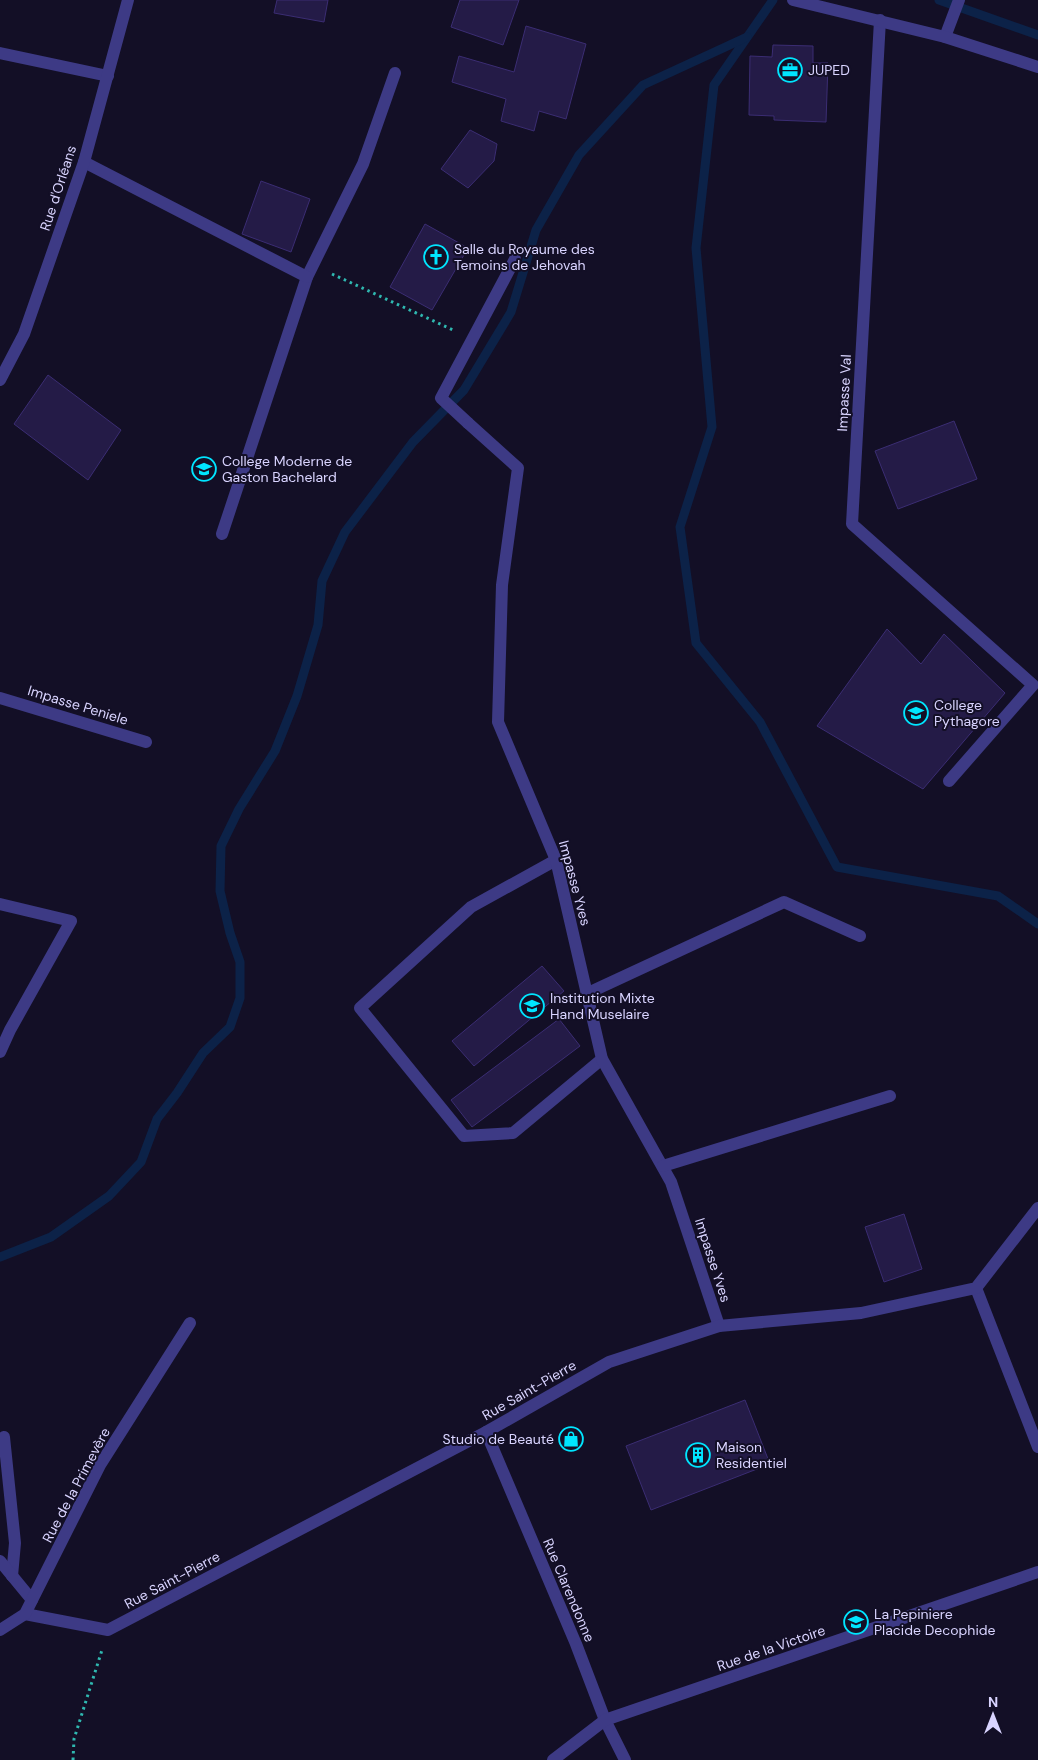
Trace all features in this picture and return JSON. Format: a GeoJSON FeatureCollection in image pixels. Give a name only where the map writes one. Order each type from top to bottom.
{"type":"FeatureCollection","features":[{"type":"Feature","properties":{"kind":"street","name":"Rue d'Orléans"},"geometry":{"type":"LineString","coordinates":[[0,380],[24,334],[84,162],[128,0]]}},
{"type":"Feature","properties":{"kind":"street"},"geometry":{"type":"LineString","coordinates":[[793,0],[944,37],[1038,68]]}},
{"type":"Feature","properties":{"kind":"street"},"geometry":{"type":"LineString","coordinates":[[944,37],[958,0]]}},
{"type":"Feature","properties":{"kind":"street","name":"Impasse Val"},"geometry":{"type":"LineString","coordinates":[[880,20],[852,524],[1036,683]]}},
{"type":"Feature","properties":{"kind":"street"},"geometry":{"type":"LineString","coordinates":[[0,53],[108,76]]}},
{"type":"Feature","properties":{"kind":"street"},"geometry":{"type":"LineString","coordinates":[[222,534],[310,272],[363,164],[395,73]]}},
{"type":"Feature","properties":{"kind":"street"},"geometry":{"type":"LineString","coordinates":[[84,162],[310,272]]}},
{"type":"Feature","properties":{"kind":"street"},"geometry":{"type":"LineString","coordinates":[[472,339],[515,259]]}},
{"type":"Feature","properties":{"kind":"street","name":"Impasse Yves"},"geometry":{"type":"LineString","coordinates":[[472,339],[441,398],[518,468],[502,585],[498,722],[556,860],[602,1059],[671,1182],[719,1326]]}},
{"type":"Feature","properties":{"kind":"street"},"geometry":{"type":"LineString","coordinates":[[950,780],[1036,683]]}},
{"type":"Feature","properties":{"kind":"street","name":"Impasse Peniele"},"geometry":{"type":"LineString","coordinates":[[0,698],[146,742]]}},
{"type":"Feature","properties":{"kind":"street"},"geometry":{"type":"LineString","coordinates":[[556,860],[471,907],[360,1008],[464,1136],[513,1133],[602,1059]]}},
{"type":"Feature","properties":{"kind":"street"},"geometry":{"type":"LineString","coordinates":[[586,994],[784,902],[860,936]]}},
{"type":"Feature","properties":{"kind":"street"},"geometry":{"type":"LineString","coordinates":[[0,904],[71,921],[10,1030],[0,1052]]}},
{"type":"Feature","properties":{"kind":"street"},"geometry":{"type":"LineString","coordinates":[[662,1166],[890,1096]]}},
{"type":"Feature","properties":{"kind":"street"},"geometry":{"type":"LineString","coordinates":[[1038,1208],[976,1288],[1038,1447]]}},
{"type":"Feature","properties":{"kind":"street","name":"Rue Saint-Pierre"},"geometry":{"type":"LineString","coordinates":[[108,1630],[486,1432],[609,1362],[719,1326],[861,1313],[976,1288]]}},
{"type":"Feature","properties":{"kind":"street","name":"Rue de la Primevère"},"geometry":{"type":"LineString","coordinates":[[25,1614],[100,1465],[190,1323]]}},
{"type":"Feature","properties":{"kind":"street","name":"Rue Clarendonne"},"geometry":{"type":"LineString","coordinates":[[486,1432],[576,1644],[605,1720],[626,1760]]}},
{"type":"Feature","properties":{"kind":"street"},"geometry":{"type":"LineString","coordinates":[[4,1437],[14,1543],[12,1576]]}},
{"type":"Feature","properties":{"kind":"street"},"geometry":{"type":"LineString","coordinates":[[0,1561],[32,1600]]}},
{"type":"Feature","properties":{"kind":"street","name":"Rue de la Victoire"},"geometry":{"type":"LineString","coordinates":[[553,1760],[605,1720],[1038,1572]]}},
{"type":"Feature","properties":{"kind":"street"},"geometry":{"type":"LineString","coordinates":[[0,1630],[25,1614],[108,1630]]}},
{"type":"Feature","properties":{"kind":"path"},"geometry":{"type":"LineString","coordinates":[[310,272],[472,339]]}},
{"type":"Feature","properties":{"kind":"path"},"geometry":{"type":"LineString","coordinates":[[73,1760],[74,1739],[108,1630]]}},
{"type":"Feature","properties":{"kind":"building"},"geometry":{"type":"Polygon","coordinates":[[[277,0],[328,0],[324,22],[274,13],[277,0]]]}},
{"type":"Feature","properties":{"kind":"building"},"geometry":{"type":"Polygon","coordinates":[[[460,0],[519,0],[503,45],[451,27],[460,0]]]}},
{"type":"Feature","properties":{"kind":"building"},"geometry":{"type":"Polygon","coordinates":[[[526,26],[586,44],[566,119],[539,111],[534,131],[501,121],[506,99],[452,82],[459,56],[514,72],[526,26]]]}},
{"type":"Feature","properties":{"kind":"building"},"geometry":{"type":"Polygon","coordinates":[[[773,45],[813,46],[813,63],[828,63],[826,122],[774,120],[774,116],[749,115],[750,56],[772,57],[773,45]]]}},
{"type":"Feature","properties":{"kind":"building"},"geometry":{"type":"Polygon","coordinates":[[[470,130],[497,144],[494,161],[468,188],[441,169],[470,130]]]}},
{"type":"Feature","properties":{"kind":"building"},"geometry":{"type":"Polygon","coordinates":[[[261,181],[310,199],[291,252],[242,234],[261,181]]]}},
{"type":"Feature","properties":{"kind":"building"},"geometry":{"type":"Polygon","coordinates":[[[425,224],[468,248],[432,310],[390,287],[425,224]]]}},
{"type":"Feature","properties":{"kind":"building"},"geometry":{"type":"Polygon","coordinates":[[[48,375],[121,430],[88,480],[14,424],[48,375]]]}},
{"type":"Feature","properties":{"kind":"building"},"geometry":{"type":"Polygon","coordinates":[[[954,421],[977,479],[898,509],[875,451],[954,421]]]}},
{"type":"Feature","properties":{"kind":"building"},"geometry":{"type":"Polygon","coordinates":[[[887,629],[921,664],[944,634],[1005,693],[923,789],[817,726],[887,629]]]}},
{"type":"Feature","properties":{"kind":"building"},"geometry":{"type":"Polygon","coordinates":[[[542,966],[564,991],[474,1066],[452,1041],[542,966]]]}},
{"type":"Feature","properties":{"kind":"building"},"geometry":{"type":"Polygon","coordinates":[[[559,1019],[580,1046],[472,1127],[451,1100],[559,1019]]]}},
{"type":"Feature","properties":{"kind":"building"},"geometry":{"type":"Polygon","coordinates":[[[904,1214],[922,1269],[884,1282],[865,1227],[904,1214]]]}},
{"type":"Feature","properties":{"kind":"building","name":"Maison Residentiel"},"geometry":{"type":"Polygon","coordinates":[[[745,1400],[770,1464],[651,1510],[626,1446],[745,1400]]]}},
{"type":"Feature","properties":{"kind":"waterway"},"geometry":{"type":"LineString","coordinates":[[773,0],[714,85],[696,248],[712,427],[680,527],[696,643],[760,722],[837,867],[998,896],[1038,924]]}},
{"type":"Feature","properties":{"kind":"waterway"},"geometry":{"type":"LineString","coordinates":[[939,0],[1038,35]]}},
{"type":"Feature","properties":{"kind":"waterway"},"geometry":{"type":"LineString","coordinates":[[0,1257],[51,1237],[109,1196],[141,1162],[157,1119],[177,1093],[203,1053],[230,1027],[240,998],[240,962],[230,933],[220,891],[221,846],[239,809],[275,751],[297,696],[318,625],[322,581],[345,532],[413,442],[464,390],[511,312],[536,230],[579,155],[643,85],[747,37]]}},
{"type":"Feature","properties":{"kind":"place","name":"JUPED"},"geometry":{"type":"Point","coordinates":[790,70]}},
{"type":"Feature","properties":{"kind":"place","name":"Salle du Royaume des Temoins de Jehovah"},"geometry":{"type":"Point","coordinates":[436,257]}},
{"type":"Feature","properties":{"kind":"place","name":"College Moderne de Gaston Bachelard"},"geometry":{"type":"Point","coordinates":[204,469]}},
{"type":"Feature","properties":{"kind":"place","name":"College Pythagore"},"geometry":{"type":"Point","coordinates":[916,713]}},
{"type":"Feature","properties":{"kind":"place","name":"Institution Mixte Hand Muselaire"},"geometry":{"type":"Point","coordinates":[532,1006]}},
{"type":"Feature","properties":{"kind":"place","name":"Studio de Beauté"},"geometry":{"type":"Point","coordinates":[571,1439]}},
{"type":"Feature","properties":{"kind":"place","name":"Maison Residentiel"},"geometry":{"type":"Point","coordinates":[698,1455]}},
{"type":"Feature","properties":{"kind":"place","name":"La Pepiniere Placide Decophide"},"geometry":{"type":"Point","coordinates":[856,1622]}}]}
